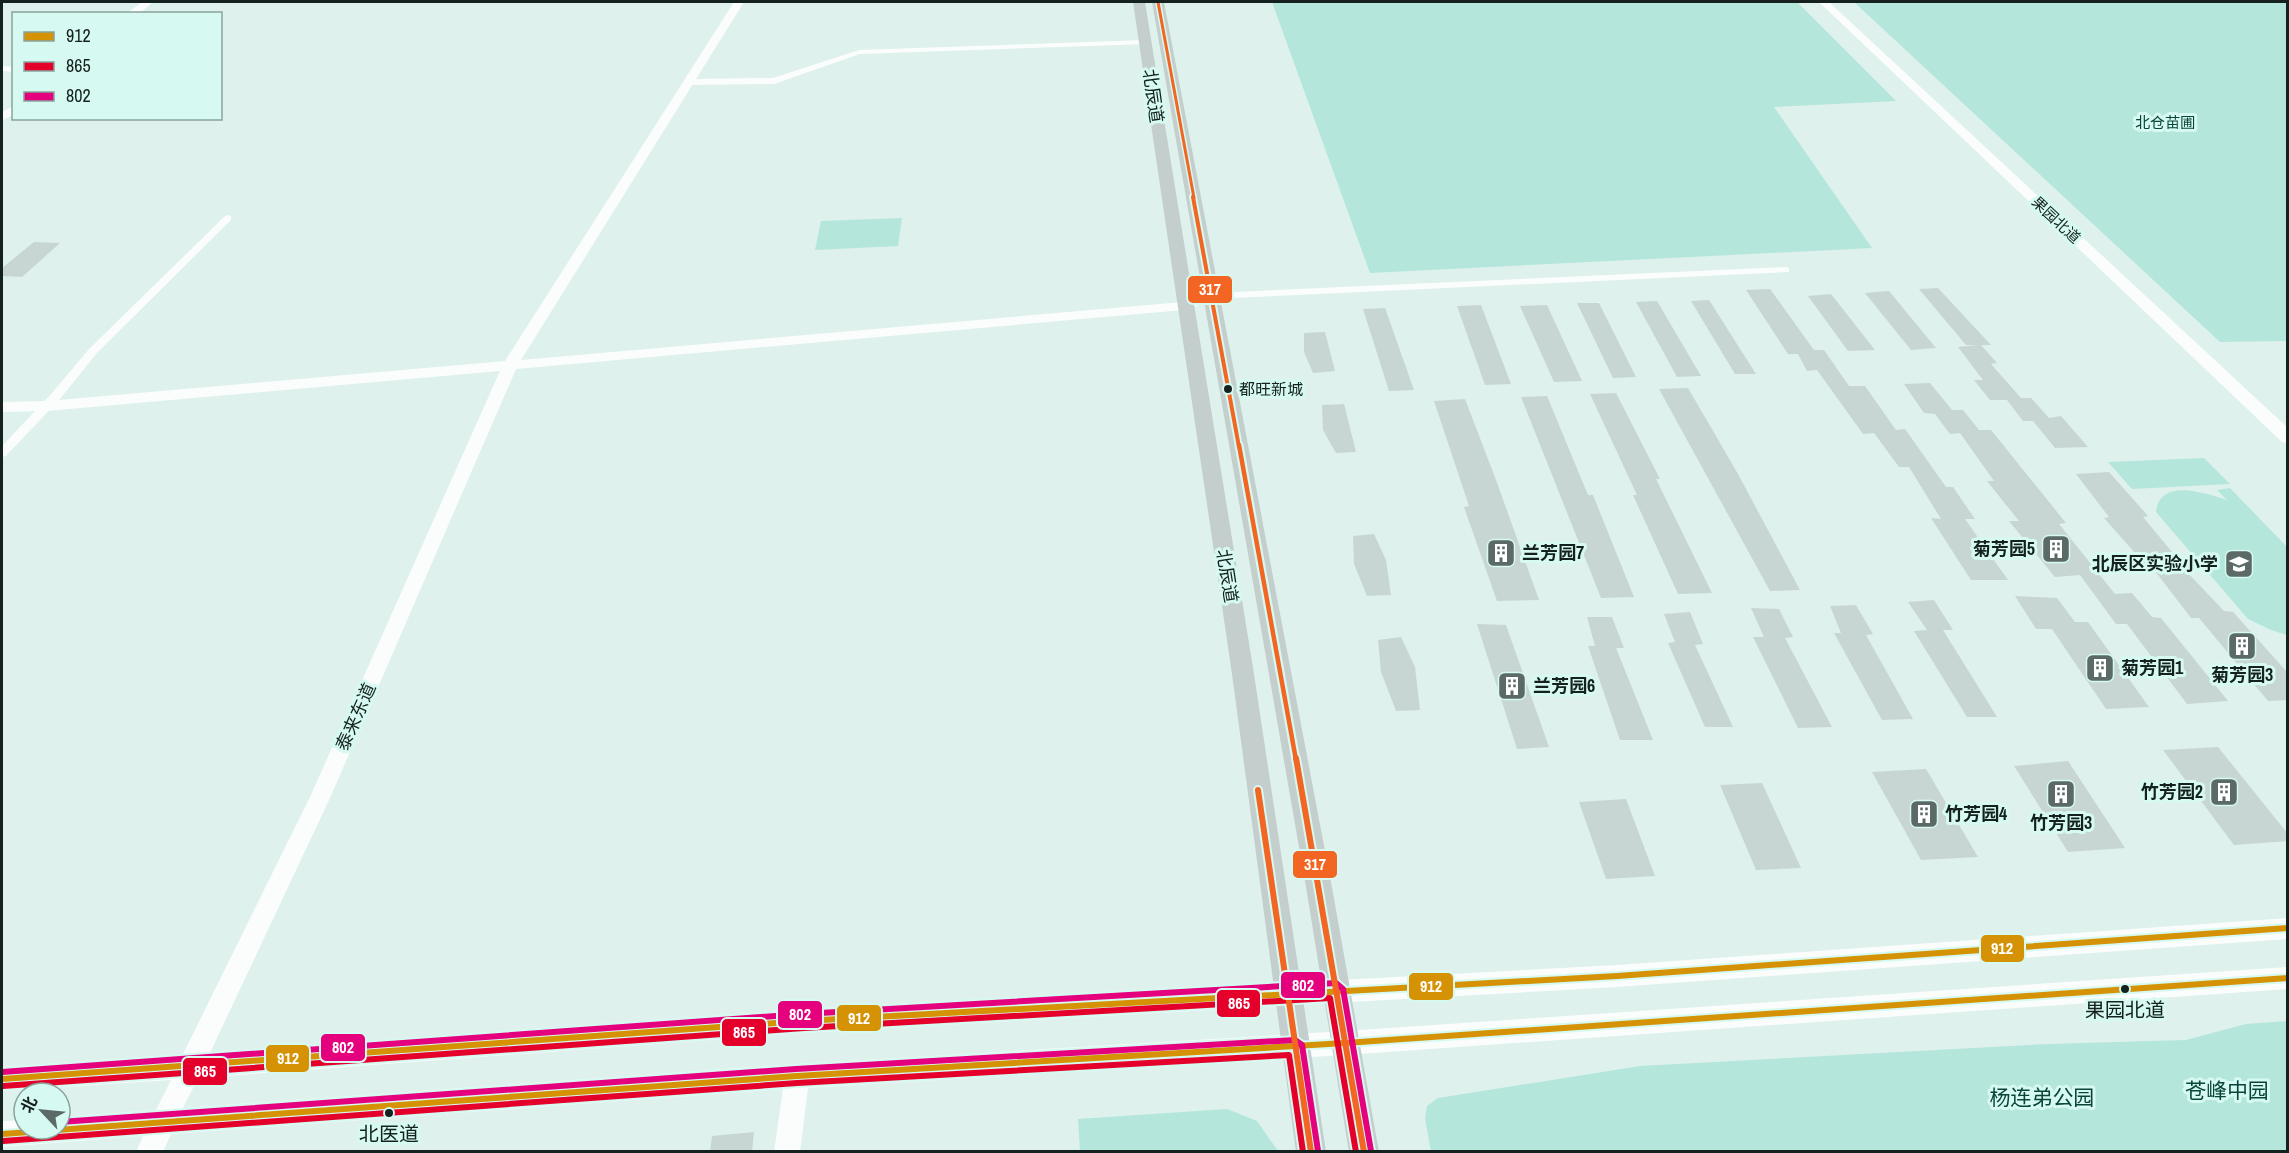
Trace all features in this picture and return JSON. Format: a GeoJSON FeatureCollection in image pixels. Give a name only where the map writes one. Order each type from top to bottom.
{"type":"FeatureCollection","features":[{"type":"Feature","properties":{"kind":"main road","name":"北辰道"},"geometry":{"type":"LineString","coordinates":[[1139,2],[1243,674],[1311,1152]]}},
{"type":"Feature","properties":{"kind":"main road","name":"北辰道"},"geometry":{"type":"LineString","coordinates":[[1158,2],[1364,1152]]}},
{"type":"Feature","properties":{"kind":"street"},"geometry":{"type":"LineString","coordinates":[[134,12],[148,2]]}},
{"type":"Feature","properties":{"kind":"street"},"geometry":{"type":"LineString","coordinates":[[149,12],[163,2]]}},
{"type":"Feature","properties":{"kind":"street","name":"泰来东道"},"geometry":{"type":"LineString","coordinates":[[149,1152],[320,798],[513,360],[739,2]]}},
{"type":"Feature","properties":{"kind":"street","name":"果园北道"},"geometry":{"type":"LineString","coordinates":[[1824,2],[2288,438]]}},
{"type":"Feature","properties":{"kind":"street","name":"果园北道"},"geometry":{"type":"LineString","coordinates":[[1834,2],[2288,425]]}},
{"type":"Feature","properties":{"kind":"street"},"geometry":{"type":"LineString","coordinates":[[690,82],[774,81],[859,52],[1146,42]]}},
{"type":"Feature","properties":{"kind":"street"},"geometry":{"type":"LineString","coordinates":[[2,453],[52,401],[93,351],[228,218]]}},
{"type":"Feature","properties":{"kind":"street"},"geometry":{"type":"LineString","coordinates":[[2,407],[1184,301],[1212,296],[1785,270]]}},
{"type":"Feature","properties":{"kind":"street"},"geometry":{"type":"LineString","coordinates":[[2,398],[52,401]]}},
{"type":"Feature","properties":{"kind":"street"},"geometry":{"type":"LineString","coordinates":[[2,1079],[802,1021],[1617,976],[2288,928]]}},
{"type":"Feature","properties":{"kind":"street"},"geometry":{"type":"LineString","coordinates":[[2,1134],[797,1076],[1345,1044],[2288,978]]}},
{"type":"Feature","properties":{"kind":"street"},"geometry":{"type":"LineString","coordinates":[[787,1152],[797,1076]]}},
{"type":"Feature","properties":{"kind":"green space"},"geometry":{"type":"Polygon","coordinates":[[[1272,2],[1797,2],[1896,101],[1774,107],[1872,248],[1370,273],[1272,2]]]}},
{"type":"Feature","properties":{"kind":"green space","name":"北仓苗圃"},"geometry":{"type":"Polygon","coordinates":[[[1854,2],[2287,2],[2287,341],[2220,342],[1854,2]]]}},
{"type":"Feature","properties":{"kind":"green space"},"geometry":{"type":"Polygon","coordinates":[[[902,218],[898,246],[815,250],[821,221],[902,218]]]}},
{"type":"Feature","properties":{"kind":"green space"},"geometry":{"type":"Polygon","coordinates":[[[2204,458],[2230,484],[2132,489],[2108,462],[2204,458]]]}},
{"type":"Feature","properties":{"kind":"green space"},"geometry":{"type":"Polygon","coordinates":[[[2230,488],[2287,547],[2287,635],[2248,619],[2156,512],[2159,501],[2166,494],[2174,491],[2196,491],[2227,500],[2217,490],[2230,488]]]}},
{"type":"Feature","properties":{"kind":"green space","name":"杨连弟公园"},"geometry":{"type":"Polygon","coordinates":[[[2287,1021],[2287,1151],[1431,1152],[1425,1118],[1427,1106],[1438,1098],[1640,1066],[2048,1044],[2186,1040],[2246,1024],[2287,1021]]]}},
{"type":"Feature","properties":{"kind":"green space"},"geometry":{"type":"Polygon","coordinates":[[[1227,1109],[1257,1121],[1278,1151],[1080,1151],[1078,1119],[1227,1109]]]}},
{"type":"Feature","properties":{"kind":"building"},"geometry":{"type":"Polygon","coordinates":[[[34,242],[60,243],[22,277],[2,276],[2,268],[34,242]]]}},
{"type":"Feature","properties":{"kind":"building"},"geometry":{"type":"Polygon","coordinates":[[[1938,288],[1991,345],[1981,345],[1997,363],[1991,364],[2021,398],[2031,398],[2049,418],[2061,416],[2088,447],[2055,448],[2033,421],[2023,421],[2007,400],[1990,400],[1974,380],[1983,380],[1958,347],[1977,345],[1966,345],[1919,289],[1938,288]]]}},
{"type":"Feature","properties":{"kind":"building"},"geometry":{"type":"Polygon","coordinates":[[[1770,289],[1814,350],[1824,350],[1849,386],[1865,386],[1896,430],[1905,429],[1946,487],[1953,487],[1975,519],[1965,519],[2008,580],[1971,580],[1931,518],[1941,519],[1909,467],[1899,467],[1874,433],[1863,434],[1817,370],[1807,371],[1798,354],[1788,354],[1746,290],[1770,289]]]}},
{"type":"Feature","properties":{"kind":"building"},"geometry":{"type":"Polygon","coordinates":[[[1889,291],[1936,348],[1911,350],[1865,293],[1889,291]]]}},
{"type":"Feature","properties":{"kind":"building"},"geometry":{"type":"Polygon","coordinates":[[[1831,294],[1875,350],[1848,351],[1808,296],[1831,294]]]}},
{"type":"Feature","properties":{"kind":"building"},"geometry":{"type":"Polygon","coordinates":[[[1709,300],[1756,374],[1735,374],[1691,301],[1709,300]]]}},
{"type":"Feature","properties":{"kind":"building"},"geometry":{"type":"Polygon","coordinates":[[[1657,301],[1701,376],[1677,377],[1636,302],[1657,301]]]}},
{"type":"Feature","properties":{"kind":"building"},"geometry":{"type":"Polygon","coordinates":[[[1577,303],[1599,303],[1636,377],[1613,378],[1577,303]]]}},
{"type":"Feature","properties":{"kind":"building"},"geometry":{"type":"Polygon","coordinates":[[[1481,305],[1511,384],[1485,385],[1457,306],[1481,305]]]}},
{"type":"Feature","properties":{"kind":"building"},"geometry":{"type":"Polygon","coordinates":[[[1547,305],[1582,381],[1554,382],[1520,306],[1547,305]]]}},
{"type":"Feature","properties":{"kind":"building"},"geometry":{"type":"Polygon","coordinates":[[[1385,308],[1414,390],[1389,391],[1363,309],[1385,308]]]}},
{"type":"Feature","properties":{"kind":"building"},"geometry":{"type":"Polygon","coordinates":[[[1325,332],[1335,371],[1313,373],[1304,352],[1304,333],[1325,332]]]}},
{"type":"Feature","properties":{"kind":"building"},"geometry":{"type":"Polygon","coordinates":[[[1930,383],[1952,410],[1963,410],[1979,430],[1991,430],[2066,523],[2059,524],[2115,594],[2132,593],[2152,617],[2161,618],[2228,701],[2187,704],[2127,624],[2116,624],[2080,575],[2055,577],[2009,521],[2019,521],[1987,481],[1994,481],[1960,433],[1950,434],[1935,414],[1924,413],[1904,384],[1930,383]]]}},
{"type":"Feature","properties":{"kind":"building"},"geometry":{"type":"Polygon","coordinates":[[[1688,388],[1738,474],[1800,590],[1770,591],[1659,389],[1688,388]]]}},
{"type":"Feature","properties":{"kind":"building"},"geometry":{"type":"Polygon","coordinates":[[[1616,393],[1660,479],[1656,479],[1712,593],[1678,594],[1633,495],[1637,495],[1590,394],[1616,393]]]}},
{"type":"Feature","properties":{"kind":"building"},"geometry":{"type":"Polygon","coordinates":[[[1547,396],[1588,495],[1593,495],[1634,597],[1601,598],[1521,397],[1547,396]]]}},
{"type":"Feature","properties":{"kind":"building"},"geometry":{"type":"Polygon","coordinates":[[[1465,399],[1539,600],[1497,601],[1464,507],[1469,506],[1434,401],[1465,399]]]}},
{"type":"Feature","properties":{"kind":"building"},"geometry":{"type":"Polygon","coordinates":[[[1344,404],[1356,452],[1336,453],[1323,430],[1322,405],[1344,404]]]}},
{"type":"Feature","properties":{"kind":"building"},"geometry":{"type":"Polygon","coordinates":[[[2109,472],[2148,516],[2143,517],[2187,570],[2185,570],[2224,611],[2233,612],[2288,673],[2288,700],[2268,701],[2199,618],[2191,618],[2155,571],[2151,571],[2104,518],[2109,517],[2076,474],[2109,472]]]}},
{"type":"Feature","properties":{"kind":"building"},"geometry":{"type":"Polygon","coordinates":[[[1374,534],[1386,560],[1391,595],[1367,596],[1354,564],[1353,536],[1374,534]]]}},
{"type":"Feature","properties":{"kind":"building","name":"菊芳园1"},"geometry":{"type":"Polygon","coordinates":[[[2015,596],[2057,598],[2075,622],[2088,622],[2149,707],[2106,709],[2052,629],[2036,629],[2015,596]]]}},
{"type":"Feature","properties":{"kind":"building"},"geometry":{"type":"Polygon","coordinates":[[[1934,600],[1953,630],[1943,630],[1997,717],[1967,717],[1914,631],[1927,630],[1908,602],[1934,600]]]}},
{"type":"Feature","properties":{"kind":"building"},"geometry":{"type":"Polygon","coordinates":[[[1856,605],[1873,634],[1866,635],[1913,719],[1882,720],[1834,633],[1841,633],[1830,606],[1856,605]]]}},
{"type":"Feature","properties":{"kind":"building"},"geometry":{"type":"Polygon","coordinates":[[[1751,608],[1779,609],[1793,637],[1785,638],[1832,727],[1798,728],[1753,637],[1764,637],[1751,608]]]}},
{"type":"Feature","properties":{"kind":"building"},"geometry":{"type":"Polygon","coordinates":[[[1690,612],[1703,644],[1695,645],[1733,727],[1705,727],[1668,643],[1675,642],[1664,614],[1690,612]]]}},
{"type":"Feature","properties":{"kind":"building"},"geometry":{"type":"Polygon","coordinates":[[[1587,617],[1612,617],[1624,648],[1616,648],[1653,740],[1620,740],[1588,646],[1595,646],[1587,617]]]}},
{"type":"Feature","properties":{"kind":"building","name":"兰芳园6"},"geometry":{"type":"Polygon","coordinates":[[[1477,624],[1506,625],[1549,747],[1517,749],[1477,624]]]}},
{"type":"Feature","properties":{"kind":"building"},"geometry":{"type":"Polygon","coordinates":[[[1401,637],[1415,667],[1420,710],[1396,711],[1381,672],[1378,640],[1401,637]]]}},
{"type":"Feature","properties":{"kind":"building","name":"竹芳园2"},"geometry":{"type":"Polygon","coordinates":[[[2218,747],[2288,834],[2288,841],[2234,845],[2163,750],[2218,747]]]}},
{"type":"Feature","properties":{"kind":"building","name":"竹芳园3"},"geometry":{"type":"Polygon","coordinates":[[[2068,761],[2125,848],[2068,852],[2014,766],[2068,761]]]}},
{"type":"Feature","properties":{"kind":"building","name":"竹芳园4"},"geometry":{"type":"Polygon","coordinates":[[[1926,769],[1978,857],[1921,860],[1872,772],[1926,769]]]}},
{"type":"Feature","properties":{"kind":"building"},"geometry":{"type":"Polygon","coordinates":[[[1762,783],[1801,868],[1756,870],[1720,785],[1762,783]]]}},
{"type":"Feature","properties":{"kind":"building"},"geometry":{"type":"Polygon","coordinates":[[[1626,799],[1655,876],[1606,879],[1579,802],[1626,799]]]}},
{"type":"Feature","properties":{"kind":"building"},"geometry":{"type":"Polygon","coordinates":[[[754,1132],[752,1152],[710,1152],[712,1136],[754,1132]]]}},
{"type":"Feature","properties":{"kind":"transit line","name":"317"},"geometry":{"type":"LineString","coordinates":[[1158,2],[1320,893],[1364,1152]]}},
{"type":"Feature","properties":{"kind":"transit line","name":"317"},"geometry":{"type":"LineString","coordinates":[[1258,790],[1311,1152]]}},
{"type":"Feature","properties":{"kind":"transit line","name":"912"},"geometry":{"type":"LineString","coordinates":[[2,1079],[803,1021],[1617,976],[2288,928]]}},
{"type":"Feature","properties":{"kind":"transit line","name":"912"},"geometry":{"type":"LineString","coordinates":[[2,1134],[797,1076],[1345,1043],[2288,978]]}},
{"type":"Feature","properties":{"kind":"transit line","name":"802"},"geometry":{"type":"LineString","coordinates":[[2,1072],[803,1014],[1336,983],[1343,989],[1371,1151]]}},
{"type":"Feature","properties":{"kind":"transit line","name":"865"},"geometry":{"type":"LineString","coordinates":[[3,1086],[804,1028],[1330,998],[1356,1152]]}},
{"type":"Feature","properties":{"kind":"transit line","name":"802"},"geometry":{"type":"LineString","coordinates":[[72,1121],[796,1069],[1295,1040],[1302,1045],[1318,1151]]}},
{"type":"Feature","properties":{"kind":"transit line","name":"865"},"geometry":{"type":"LineString","coordinates":[[3,1141],[797,1083],[1289,1055],[1303,1152]]}},
{"type":"Feature","properties":{"kind":"place","name":"都旺新城"},"geometry":{"type":"Point","coordinates":[1228,389]}},
{"type":"Feature","properties":{"kind":"place","name":"菊芳园5"},"geometry":{"type":"Point","coordinates":[2056,549]}},
{"type":"Feature","properties":{"kind":"place","name":"兰芳园7"},"geometry":{"type":"Point","coordinates":[1501,553]}},
{"type":"Feature","properties":{"kind":"place","name":"北辰区实验小学"},"geometry":{"type":"Point","coordinates":[2239,564]}},
{"type":"Feature","properties":{"kind":"place","name":"菊芳园3"},"geometry":{"type":"Point","coordinates":[2242,646]}},
{"type":"Feature","properties":{"kind":"place","name":"菊芳园1"},"geometry":{"type":"Point","coordinates":[2100,668]}},
{"type":"Feature","properties":{"kind":"place","name":"兰芳园6"},"geometry":{"type":"Point","coordinates":[1512,686]}},
{"type":"Feature","properties":{"kind":"place","name":"竹芳园2"},"geometry":{"type":"Point","coordinates":[2224,792]}},
{"type":"Feature","properties":{"kind":"place","name":"竹芳园3"},"geometry":{"type":"Point","coordinates":[2061,794]}},
{"type":"Feature","properties":{"kind":"place","name":"竹芳园4"},"geometry":{"type":"Point","coordinates":[1924,814]}},
{"type":"Feature","properties":{"kind":"place","name":"果园北道"},"geometry":{"type":"Point","coordinates":[2125,989]}},
{"type":"Feature","properties":{"kind":"place","name":"北医道"},"geometry":{"type":"Point","coordinates":[389,1113]}},
{"type":"Feature","properties":{"kind":"park label","name":"苍峰中园"},"geometry":{"type":"Point","coordinates":[2227,1091]}}]}
